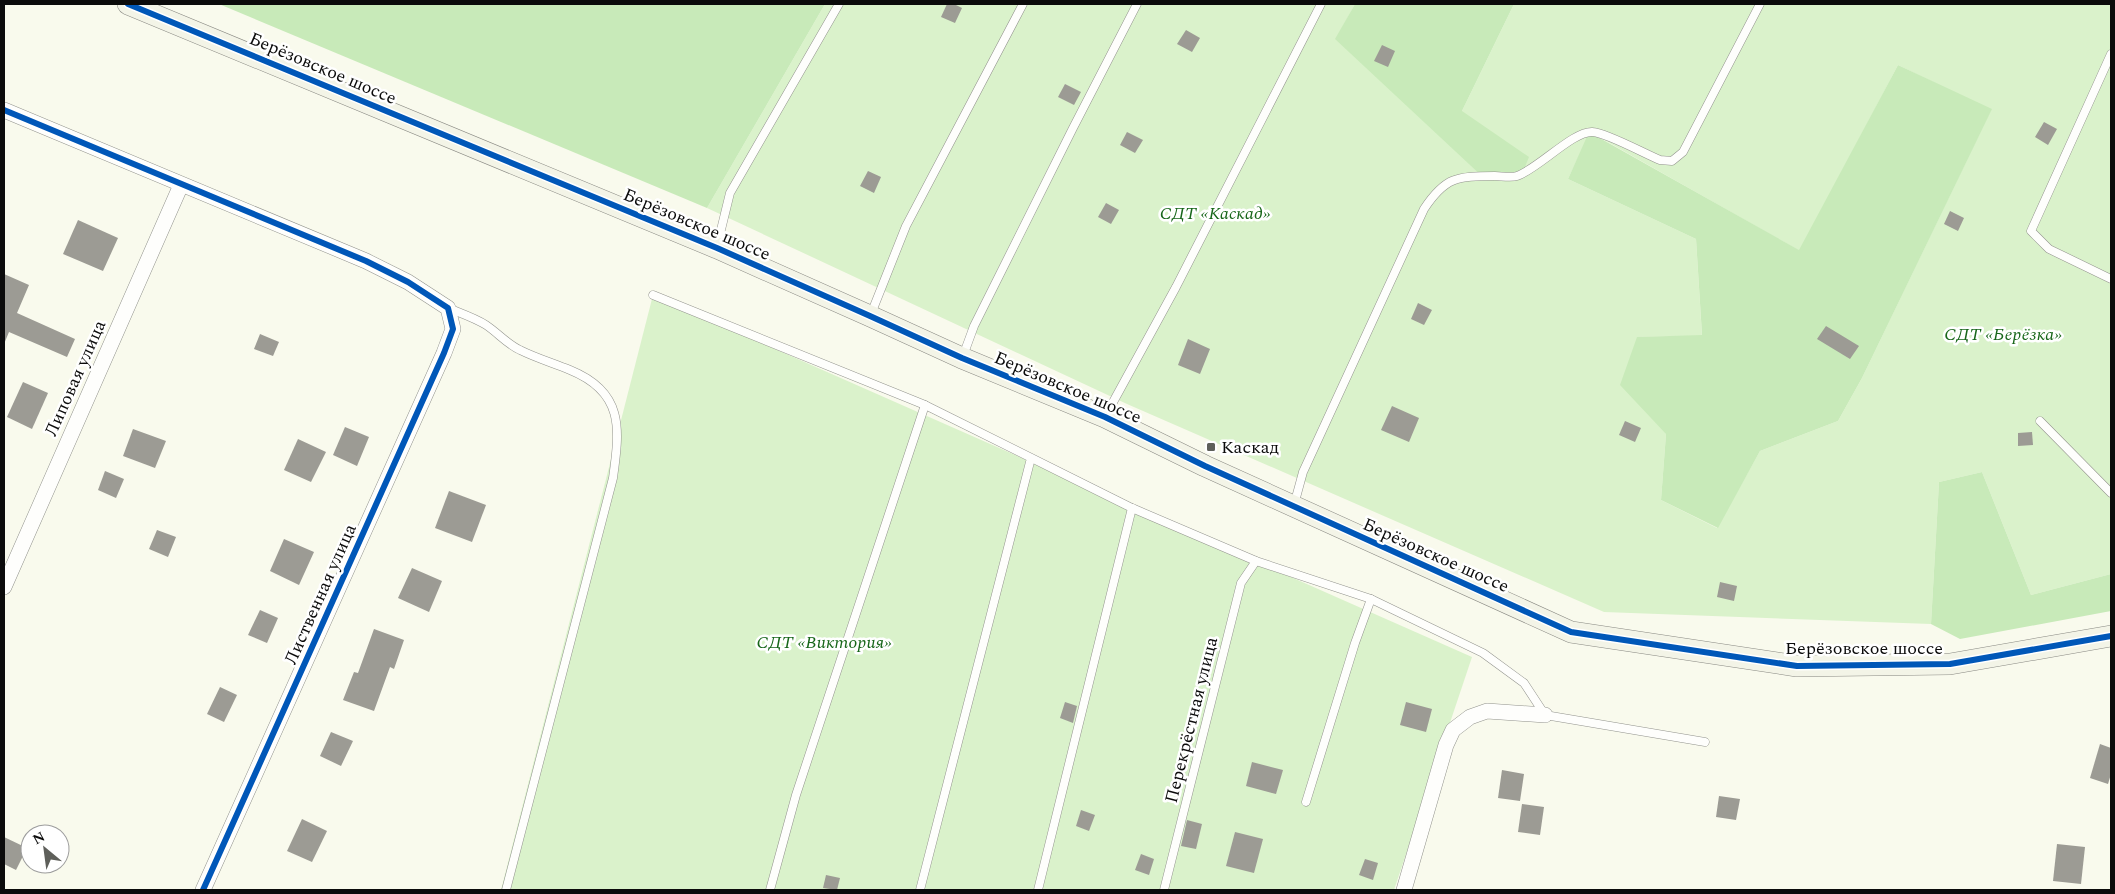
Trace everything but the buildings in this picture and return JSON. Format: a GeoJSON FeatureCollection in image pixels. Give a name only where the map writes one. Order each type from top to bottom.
{"type":"FeatureCollection","features":[{"type":"Feature","properties":{"kind":"street","name":"Берёзовское шоссе"},"geometry":{"type":"LineString","coordinates":[[128,4],[717,248],[962,358],[1105,417],[1205,466],[1571,632],[1797,666],[1950,664],[2111,636]]}},
{"type":"Feature","properties":{"kind":"street"},"geometry":{"type":"LineString","coordinates":[[4,110],[366,262],[408,282],[448,308]]}},
{"type":"Feature","properties":{"kind":"street","name":"Липовая улица"},"geometry":{"type":"LineString","coordinates":[[4,587],[181,185]]}},
{"type":"Feature","properties":{"kind":"street","name":"Лиственная улица"},"geometry":{"type":"LineString","coordinates":[[203,890],[444,353],[453,329],[448,308]]}},
{"type":"Feature","properties":{"kind":"street"},"geometry":{"type":"LineString","coordinates":[[1404,890],[1446,745],[1453,730],[1470,718],[1488,711],[1546,715]]}},
{"type":"Feature","properties":{"kind":"lane"},"geometry":{"type":"LineString","coordinates":[[717,248],[730,193],[840,4]]}},
{"type":"Feature","properties":{"kind":"lane"},"geometry":{"type":"LineString","coordinates":[[870,316],[906,226],[1023,4]]}},
{"type":"Feature","properties":{"kind":"lane"},"geometry":{"type":"LineString","coordinates":[[962,358],[974,326],[1137,4]]}},
{"type":"Feature","properties":{"kind":"lane"},"geometry":{"type":"LineString","coordinates":[[1105,417],[1176,287],[1321,4]]}},
{"type":"Feature","properties":{"kind":"lane"},"geometry":{"type":"LineString","coordinates":[[1294,507],[1303,472],[1424,210],[1436,192],[1452,180],[1471,176],[1516,176],[1529,170],[1578,136],[1592,132],[1660,160],[1672,161],[1683,152],[1760,4]]}},
{"type":"Feature","properties":{"kind":"lane"},"geometry":{"type":"LineString","coordinates":[[2111,54],[2031,231],[2049,249],[2111,279]]}},
{"type":"Feature","properties":{"kind":"lane"},"geometry":{"type":"LineString","coordinates":[[653,295],[925,405],[1132,508],[1256,561],[1371,599],[1483,653],[1524,684],[1546,715],[1706,742]]}},
{"type":"Feature","properties":{"kind":"lane"},"geometry":{"type":"LineString","coordinates":[[448,308],[486,325],[508,344],[593,382],[607,395],[616,414],[618,444],[613,478],[506,890]]}},
{"type":"Feature","properties":{"kind":"lane"},"geometry":{"type":"LineString","coordinates":[[770,890],[796,795],[925,405]]}},
{"type":"Feature","properties":{"kind":"lane"},"geometry":{"type":"LineString","coordinates":[[2040,421],[2111,493]]}},
{"type":"Feature","properties":{"kind":"lane"},"geometry":{"type":"LineString","coordinates":[[920,890],[1030,462]]}},
{"type":"Feature","properties":{"kind":"lane"},"geometry":{"type":"LineString","coordinates":[[1038,890],[1132,508]]}},
{"type":"Feature","properties":{"kind":"lane","name":"Перекрёстная улица"},"geometry":{"type":"LineString","coordinates":[[1164,890],[1241,583],[1256,561]]}},
{"type":"Feature","properties":{"kind":"lane"},"geometry":{"type":"LineString","coordinates":[[1306,802],[1355,643],[1371,599]]}},
{"type":"Feature","properties":{"kind":"green space"},"geometry":{"type":"Polygon","coordinates":[[[219,4],[825,4],[707,208],[219,4]]]}},
{"type":"Feature","properties":{"kind":"green space","name":"СДТ «Каскад»"},"geometry":{"type":"Polygon","coordinates":[[[825,4],[1355,4],[1336,39],[1462,111],[1514,4],[2111,4],[2111,574],[2031,595],[1982,472],[1939,482],[1931,624],[1604,612],[1127,404],[707,208],[825,4]],[[1898,65],[1800,251],[1590,132],[1568,179],[1696,239],[1702,336],[1637,337],[1666,434],[1661,500],[1717,528],[1760,451],[1838,421],[1862,378],[1991,110],[1898,65]]]}},
{"type":"Feature","properties":{"kind":"green space"},"geometry":{"type":"Polygon","coordinates":[[[1355,4],[1514,4],[1462,111],[1529,157],[1522,174],[1485,179],[1335,39],[1355,4]]]}},
{"type":"Feature","properties":{"kind":"green space"},"geometry":{"type":"Polygon","coordinates":[[[1898,65],[1992,109],[1862,378],[1838,421],[1760,451],[1718,528],[1661,500],[1666,434],[1620,385],[1637,337],[1702,335],[1696,239],[1568,179],[1589,132],[1799,250],[1898,65]]]}},
{"type":"Feature","properties":{"kind":"green space","name":"СДТ «Виктория»"},"geometry":{"type":"Polygon","coordinates":[[[653,295],[1472,657],[1394,890],[501,890],[653,295]]]}},
{"type":"Feature","properties":{"kind":"green space"},"geometry":{"type":"Polygon","coordinates":[[[1982,472],[2031,595],[2111,574],[2111,611],[1960,639],[1931,624],[1939,482],[1982,472]]]}},
{"type":"Feature","properties":{"kind":"cycle path"},"geometry":{"type":"LineString","coordinates":[[128,4],[717,248],[962,358],[1105,417],[1205,466],[1571,632],[1797,666],[1950,664],[2111,636]]}},
{"type":"Feature","properties":{"kind":"cycle path"},"geometry":{"type":"LineString","coordinates":[[4,110],[366,261],[408,282],[448,308],[453,329],[444,353],[203,890]]}},
{"type":"Feature","properties":{"kind":"place","name":"Каскад"},"geometry":{"type":"Point","coordinates":[1211,447]}},
{"type":"Feature","properties":{"kind":"park label","name":"СДТ «Берёзка»"},"geometry":{"type":"Point","coordinates":[2003,334]}}]}
